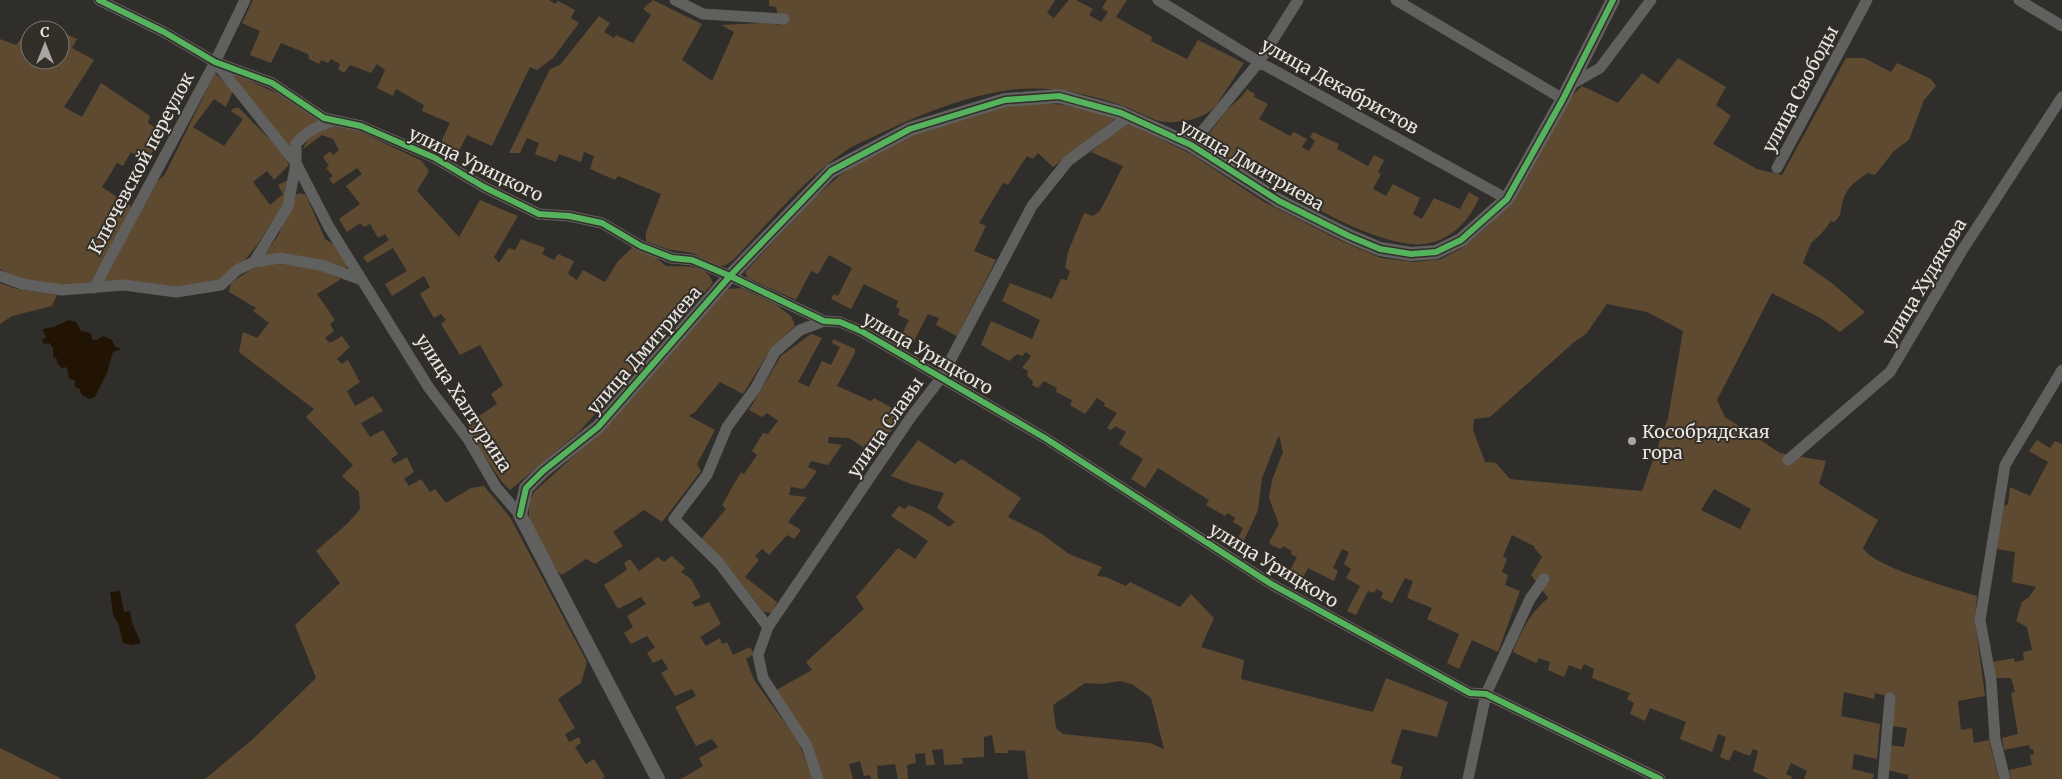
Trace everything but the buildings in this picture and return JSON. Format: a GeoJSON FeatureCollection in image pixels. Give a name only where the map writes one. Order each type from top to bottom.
{"type":"FeatureCollection","features":[{"type":"Feature","properties":{"kind":"street","name":"улица Урицкого"},"geometry":{"type":"LineString","coordinates":[[98,0],[164,32],[215,62],[272,83],[324,118],[361,126],[435,158],[484,187],[540,214],[569,216],[602,223],[641,246],[672,258],[692,260],[730,276],[824,322],[840,322],[861,331],[1045,438],[1271,584],[1470,692],[1486,694],[1660,779]]}},
{"type":"Feature","properties":{"kind":"street","name":"Ключевской переулок"},"geometry":{"type":"LineString","coordinates":[[94,288],[215,62],[245,0]]}},
{"type":"Feature","properties":{"kind":"street"},"geometry":{"type":"LineString","coordinates":[[675,0],[702,14],[784,19]]}},
{"type":"Feature","properties":{"kind":"street","name":"улица Декабристов"},"geometry":{"type":"LineString","coordinates":[[1158,0],[1259,62],[1507,199]]}},
{"type":"Feature","properties":{"kind":"street"},"geometry":{"type":"LineString","coordinates":[[1191,145],[1259,62],[1298,0]]}},
{"type":"Feature","properties":{"kind":"street"},"geometry":{"type":"LineString","coordinates":[[1396,0],[1563,99]]}},
{"type":"Feature","properties":{"kind":"street","name":"улица Дмитриева"},"geometry":{"type":"LineString","coordinates":[[520,514],[526,488],[543,471],[598,427],[730,276],[831,171],[910,129],[1005,100],[1059,96],[1129,116],[1191,145],[1279,201],[1349,236],[1380,249],[1411,254],[1436,252],[1462,240],[1507,199],[1563,99],[1613,0]]}},
{"type":"Feature","properties":{"kind":"street"},"geometry":{"type":"LineString","coordinates":[[1570,85],[1600,68],[1651,0]]}},
{"type":"Feature","properties":{"kind":"street","name":"улица Свободы"},"geometry":{"type":"LineString","coordinates":[[1777,168],[1867,0]]}},
{"type":"Feature","properties":{"kind":"street"},"geometry":{"type":"LineString","coordinates":[[2019,0],[2062,26]]}},
{"type":"Feature","properties":{"kind":"street","name":"улица Халтурина"},"geometry":{"type":"LineString","coordinates":[[215,62],[296,163],[329,227],[429,388],[468,439],[496,487],[520,514],[658,779]]}},
{"type":"Feature","properties":{"kind":"street","name":"улица Худякова"},"geometry":{"type":"LineString","coordinates":[[1788,460],[1890,372],[1968,242],[2062,97]]}},
{"type":"Feature","properties":{"kind":"street","name":"улица Славы"},"geometry":{"type":"LineString","coordinates":[[818,779],[807,746],[763,678],[758,655],[768,627],[911,417],[941,378],[1032,206],[1068,160],[1129,116]]}},
{"type":"Feature","properties":{"kind":"street"},"geometry":{"type":"LineString","coordinates":[[254,262],[288,206],[296,163],[296,144],[304,134],[333,121]]}},
{"type":"Feature","properties":{"kind":"street"},"geometry":{"type":"LineString","coordinates":[[0,276],[22,284],[62,290],[124,285],[176,292],[221,285],[237,270],[254,262],[280,258],[321,265],[362,280]]}},
{"type":"Feature","properties":{"kind":"street"},"geometry":{"type":"LineString","coordinates":[[768,627],[719,563],[674,519],[707,475],[727,427],[755,389],[775,352],[800,330],[824,322]]}},
{"type":"Feature","properties":{"kind":"street"},"geometry":{"type":"LineString","coordinates":[[2005,779],[1995,739],[1991,680],[1980,620],[2005,465],[2062,370]]}},
{"type":"Feature","properties":{"kind":"street"},"geometry":{"type":"LineString","coordinates":[[1468,779],[1486,694],[1530,600],[1544,579]]}},
{"type":"Feature","properties":{"kind":"street"},"geometry":{"type":"LineString","coordinates":[[1883,779],[1890,698]]}},
{"type":"Feature","properties":{"kind":"shaded area"},"geometry":{"type":"Polygon","coordinates":[[[253,0],[549,0],[555,4],[558,1],[575,10],[571,18],[579,23],[553,58],[537,70],[530,67],[492,146],[467,135],[457,155],[439,146],[450,123],[422,111],[424,105],[396,89],[393,96],[377,88],[385,70],[377,64],[371,73],[350,65],[344,73],[338,69],[340,64],[331,59],[328,63],[321,60],[319,64],[309,59],[308,54],[281,43],[271,63],[250,55],[260,31],[242,23],[253,0]]]}},
{"type":"Feature","properties":{"kind":"shaded area"},"geometry":{"type":"Polygon","coordinates":[[[653,0],[702,24],[682,60],[712,81],[734,32],[721,25],[765,23],[780,25],[776,7],[769,6],[769,0],[1055,0],[1047,13],[1054,18],[1069,0],[1076,0],[1093,9],[1089,15],[1101,22],[1108,12],[1102,8],[1107,0],[1127,0],[1116,17],[1152,37],[1151,41],[1187,59],[1198,40],[1244,63],[1215,107],[1205,115],[1185,121],[1160,121],[1126,107],[1096,98],[1050,89],[1019,89],[987,94],[921,115],[855,145],[829,163],[786,203],[733,260],[726,265],[718,266],[692,253],[667,249],[646,241],[646,232],[661,194],[618,176],[615,180],[590,169],[594,156],[584,152],[581,162],[559,154],[556,162],[535,154],[539,143],[527,138],[520,153],[509,153],[550,69],[560,65],[599,16],[610,23],[604,32],[614,38],[616,35],[633,43],[651,15],[643,9],[653,0]]]}},
{"type":"Feature","properties":{"kind":"shaded area"},"geometry":{"type":"Polygon","coordinates":[[[70,36],[77,39],[72,48],[94,60],[64,107],[82,117],[101,83],[150,116],[148,123],[165,134],[146,161],[131,152],[123,166],[117,163],[102,187],[132,207],[90,284],[70,286],[20,280],[0,269],[0,39],[16,45],[20,40],[20,70],[70,70],[70,36]]]}},
{"type":"Feature","properties":{"kind":"shaded area"},"geometry":{"type":"Polygon","coordinates":[[[1678,58],[1726,87],[1716,105],[1731,116],[1713,144],[1757,169],[1782,175],[1846,58],[1864,58],[1891,72],[1897,63],[1931,79],[1936,86],[1924,100],[1909,140],[1894,151],[1875,175],[1868,173],[1856,181],[1845,195],[1839,216],[1834,222],[1831,221],[1811,243],[1803,263],[1833,284],[1865,312],[1840,332],[1822,319],[1772,293],[1717,400],[1725,417],[1780,453],[1826,461],[1819,484],[1878,520],[1863,548],[1870,555],[1898,570],[1977,596],[1975,621],[1985,696],[1958,701],[1961,730],[1972,728],[1974,743],[1989,740],[1999,779],[1908,779],[1908,775],[1887,770],[1890,745],[1904,747],[1907,728],[1892,726],[1894,698],[1875,693],[1874,699],[1844,692],[1841,716],[1880,724],[1877,759],[1854,754],[1852,769],[1874,774],[1873,779],[1804,779],[1807,771],[1791,763],[1786,774],[1792,777],[1791,779],[1769,779],[1753,771],[1758,751],[1753,749],[1750,756],[1734,750],[1729,761],[1720,757],[1726,737],[1718,734],[1712,752],[1680,739],[1686,722],[1650,708],[1645,721],[1630,714],[1634,703],[1627,699],[1630,693],[1592,678],[1594,669],[1584,664],[1581,670],[1569,665],[1564,677],[1548,670],[1550,662],[1539,658],[1536,663],[1513,652],[1527,623],[1548,598],[1531,575],[1542,557],[1534,546],[1512,535],[1503,556],[1507,559],[1502,572],[1508,575],[1505,585],[1520,591],[1498,652],[1472,640],[1459,669],[1447,663],[1459,634],[1427,619],[1432,608],[1407,598],[1413,581],[1405,578],[1392,603],[1381,598],[1383,592],[1376,589],[1374,593],[1368,591],[1356,615],[1347,611],[1360,586],[1346,578],[1351,569],[1344,564],[1349,552],[1342,549],[1333,568],[1338,571],[1334,581],[1308,568],[1299,585],[1287,576],[1297,557],[1291,554],[1292,551],[1283,546],[1280,549],[1269,542],[1279,524],[1269,498],[1272,480],[1283,452],[1279,435],[1262,478],[1258,510],[1242,545],[1235,545],[1243,528],[1233,522],[1235,518],[1228,513],[1225,516],[1206,505],[1209,500],[1158,468],[1145,488],[1131,479],[1143,459],[1119,444],[1126,432],[1115,426],[1111,430],[1107,428],[1117,413],[1104,406],[1105,403],[1097,398],[1085,414],[1070,405],[1072,400],[1056,392],[1057,388],[1044,381],[1038,388],[1032,385],[1033,381],[1027,376],[1028,371],[1022,368],[1031,356],[1026,352],[1022,356],[1017,354],[1009,361],[981,345],[991,321],[1032,339],[1040,320],[1002,301],[1010,283],[1052,299],[1061,279],[1067,280],[1070,271],[1065,268],[1068,252],[1084,213],[1093,216],[1100,211],[1123,166],[1091,152],[1126,122],[1191,154],[1264,202],[1341,241],[1381,258],[1415,262],[1441,259],[1462,248],[1491,223],[1522,186],[1571,97],[1582,86],[1618,103],[1642,73],[1658,84],[1678,58]],[[1607,304],[1586,334],[1573,343],[1490,417],[1474,419],[1473,430],[1485,462],[1496,463],[1510,479],[1642,491],[1668,418],[1683,331],[1647,312],[1607,304]],[[1714,489],[1701,510],[1740,529],[1751,509],[1714,489]]]}},
{"type":"Feature","properties":{"kind":"shaded area"},"geometry":{"type":"Polygon","coordinates":[[[227,71],[279,94],[320,121],[293,152],[227,71]]]}},
{"type":"Feature","properties":{"kind":"shaded area"},"geometry":{"type":"Polygon","coordinates":[[[215,73],[233,91],[226,107],[214,99],[193,127],[224,146],[243,119],[231,111],[234,108],[239,108],[281,151],[289,165],[274,180],[267,171],[253,182],[270,205],[283,194],[278,185],[290,179],[286,200],[246,259],[219,280],[174,288],[102,282],[157,182],[165,174],[215,73]]]}},
{"type":"Feature","properties":{"kind":"shaded area"},"geometry":{"type":"Polygon","coordinates":[[[1247,89],[1255,94],[1254,97],[1268,104],[1259,119],[1290,136],[1294,132],[1307,139],[1302,147],[1309,151],[1315,141],[1310,137],[1313,132],[1339,144],[1337,149],[1368,166],[1374,155],[1384,160],[1378,172],[1381,174],[1373,189],[1386,196],[1393,184],[1420,198],[1413,214],[1422,219],[1434,198],[1460,209],[1469,192],[1479,198],[1471,213],[1460,226],[1446,237],[1430,243],[1411,244],[1390,240],[1341,221],[1257,175],[1252,175],[1232,164],[1218,155],[1213,149],[1206,137],[1227,110],[1247,89]]]}},
{"type":"Feature","properties":{"kind":"shaded area"},"geometry":{"type":"Polygon","coordinates":[[[1034,103],[1076,107],[1116,118],[1053,167],[1038,153],[1033,159],[1027,156],[1008,185],[1003,183],[979,223],[986,226],[974,251],[996,260],[957,336],[936,325],[939,318],[928,314],[913,343],[901,336],[909,320],[898,315],[900,309],[896,307],[898,301],[864,284],[851,309],[831,299],[834,294],[838,296],[852,268],[829,255],[818,274],[811,271],[796,300],[748,278],[745,272],[814,198],[840,175],[873,154],[908,136],[1006,107],[1034,103]]]}},
{"type":"Feature","properties":{"kind":"shaded area"},"geometry":{"type":"Polygon","coordinates":[[[336,126],[361,132],[422,161],[429,171],[417,191],[459,237],[480,200],[518,216],[494,257],[499,263],[509,248],[515,250],[521,239],[545,248],[542,254],[554,260],[558,254],[574,261],[568,274],[577,280],[583,270],[605,282],[618,261],[633,247],[654,256],[666,266],[700,269],[710,277],[713,283],[579,432],[510,490],[502,482],[467,431],[473,420],[497,404],[491,394],[503,385],[480,345],[460,355],[441,324],[446,320],[441,314],[434,318],[420,294],[430,287],[424,276],[392,296],[385,284],[407,271],[393,248],[367,263],[363,257],[389,240],[385,234],[378,238],[370,224],[364,227],[360,223],[347,232],[339,219],[360,204],[346,186],[362,174],[357,168],[333,184],[329,179],[333,176],[326,168],[329,166],[323,157],[330,151],[333,155],[339,150],[333,139],[322,135],[303,149],[312,135],[336,126]]]}},
{"type":"Feature","properties":{"kind":"shaded area"},"geometry":{"type":"Polygon","coordinates":[[[299,193],[306,195],[325,239],[333,244],[349,266],[345,268],[322,261],[262,257],[278,236],[294,196],[299,193]]]}},
{"type":"Feature","properties":{"kind":"shaded area"},"geometry":{"type":"Polygon","coordinates":[[[273,263],[318,268],[341,279],[317,294],[335,320],[330,324],[334,331],[325,338],[330,343],[342,336],[350,347],[337,359],[342,364],[348,360],[360,382],[347,391],[355,406],[373,396],[383,411],[361,423],[370,437],[383,430],[398,454],[391,459],[394,464],[407,457],[414,472],[404,479],[409,486],[421,479],[430,492],[435,489],[446,503],[471,488],[484,486],[510,517],[587,662],[581,683],[558,699],[575,728],[565,734],[569,742],[579,737],[581,743],[575,747],[586,764],[594,759],[605,777],[602,779],[205,779],[253,739],[316,678],[295,625],[340,583],[316,551],[348,523],[360,509],[359,492],[342,476],[353,465],[306,417],[314,409],[239,352],[243,332],[257,338],[269,323],[253,311],[256,308],[229,292],[231,283],[256,268],[273,263]]]}},
{"type":"Feature","properties":{"kind":"shaded area"},"geometry":{"type":"Polygon","coordinates":[[[0,283],[17,289],[57,295],[52,306],[12,316],[0,324],[0,283]]]}},
{"type":"Feature","properties":{"kind":"shaded area"},"geometry":{"type":"Polygon","coordinates":[[[741,288],[775,304],[791,316],[795,326],[770,350],[743,394],[720,382],[695,412],[689,416],[715,430],[697,464],[701,471],[662,522],[644,510],[613,532],[623,546],[595,564],[586,559],[562,575],[558,572],[529,521],[529,502],[534,492],[599,433],[727,289],[741,288]]]}},
{"type":"Feature","properties":{"kind":"shaded area"},"geometry":{"type":"Polygon","coordinates":[[[69,320],[76,322],[81,331],[91,333],[92,339],[96,340],[103,336],[112,340],[115,347],[122,349],[113,352],[107,373],[95,397],[89,399],[81,394],[80,389],[75,387],[75,380],[69,379],[67,368],[64,367],[62,369],[57,363],[57,359],[53,357],[53,348],[49,343],[44,344],[42,340],[46,337],[42,329],[54,327],[69,320]]]}},
{"type":"Feature","properties":{"kind":"shaded area"},"geometry":{"type":"Polygon","coordinates":[[[811,334],[822,338],[798,382],[809,387],[822,361],[831,365],[840,347],[832,343],[833,339],[855,349],[855,353],[837,386],[871,401],[874,398],[903,414],[879,448],[872,448],[866,444],[863,447],[849,438],[829,437],[828,443],[842,445],[828,465],[811,461],[808,467],[817,471],[804,489],[791,487],[789,495],[807,497],[788,522],[801,530],[794,539],[787,535],[769,555],[762,549],[755,556],[759,560],[745,577],[777,602],[772,613],[764,612],[731,570],[701,539],[726,509],[722,505],[741,472],[744,474],[757,455],[752,451],[763,433],[768,434],[778,421],[767,413],[762,417],[749,410],[781,356],[811,334]]]}},
{"type":"Feature","properties":{"kind":"shaded area"},"geometry":{"type":"Polygon","coordinates":[[[918,440],[955,464],[962,459],[1021,498],[1008,517],[1042,534],[1069,554],[1102,567],[1097,576],[1106,577],[1126,586],[1130,582],[1180,607],[1191,594],[1214,618],[1201,647],[1244,660],[1241,679],[1373,712],[1386,678],[1448,702],[1437,737],[1402,729],[1391,763],[1403,767],[1400,779],[1028,779],[1025,751],[1008,750],[1008,753],[995,753],[992,735],[984,737],[984,757],[962,758],[963,764],[944,765],[943,749],[932,750],[935,765],[926,765],[925,753],[915,754],[916,763],[907,765],[908,779],[898,779],[895,764],[877,766],[878,779],[871,779],[870,775],[864,776],[860,761],[849,764],[853,779],[821,779],[776,690],[812,670],[806,662],[864,609],[856,597],[898,548],[915,559],[928,541],[891,516],[899,506],[905,509],[909,505],[931,515],[949,527],[955,522],[937,508],[944,493],[911,484],[891,476],[918,440]],[[1120,681],[1102,684],[1085,683],[1053,705],[1056,728],[1063,734],[1150,743],[1164,749],[1151,698],[1132,684],[1120,681]]]}},
{"type":"Feature","properties":{"kind":"shaded area"},"geometry":{"type":"Polygon","coordinates":[[[2037,440],[2050,448],[2055,441],[2062,444],[2062,779],[2011,779],[2009,770],[2032,765],[2030,755],[2034,754],[2033,749],[2030,749],[2029,745],[2004,750],[2002,738],[2018,734],[2011,693],[2015,692],[2011,678],[1995,678],[1992,662],[2014,658],[2015,662],[2024,660],[2023,652],[2032,650],[2027,627],[2016,621],[2022,602],[2029,597],[2036,587],[2012,582],[2015,552],[1997,549],[2003,507],[2008,504],[2010,487],[2030,496],[2048,462],[2029,451],[2037,440]]]}},
{"type":"Feature","properties":{"kind":"shaded area"},"geometry":{"type":"Polygon","coordinates":[[[672,556],[685,568],[681,572],[691,579],[701,597],[692,602],[695,607],[709,602],[721,624],[700,637],[706,646],[720,638],[722,644],[727,642],[733,655],[750,647],[754,654],[746,659],[754,680],[798,741],[813,779],[681,779],[703,766],[699,758],[718,747],[712,739],[696,746],[675,707],[696,696],[692,689],[675,696],[661,673],[668,669],[662,659],[653,663],[647,653],[655,647],[647,636],[631,644],[624,633],[633,627],[627,616],[646,604],[641,597],[618,609],[604,585],[627,570],[624,563],[630,559],[639,571],[658,557],[664,562],[672,556]]]}},
{"type":"Feature","properties":{"kind":"shaded area"},"geometry":{"type":"Polygon","coordinates":[[[120,591],[124,612],[130,611],[132,623],[141,643],[133,645],[123,643],[118,623],[113,615],[110,592],[120,591]]]}},
{"type":"Feature","properties":{"kind":"shaded area"},"geometry":{"type":"Polygon","coordinates":[[[0,748],[62,779],[0,779],[0,748]]]}},
{"type":"Feature","properties":{"kind":"cycle path"},"geometry":{"type":"LineString","coordinates":[[99,0],[164,32],[215,62],[272,83],[324,118],[361,126],[435,158],[484,187],[539,214],[569,216],[602,223],[641,246],[672,258],[692,260],[824,321],[840,322],[861,331],[1045,438],[1271,584],[1470,693],[1486,694],[1660,779]]}},
{"type":"Feature","properties":{"kind":"cycle path"},"geometry":{"type":"LineString","coordinates":[[520,515],[526,488],[543,471],[598,427],[730,276],[831,171],[910,129],[1005,100],[1059,96],[1121,113],[1191,145],[1279,201],[1349,236],[1380,249],[1411,254],[1436,252],[1461,240],[1507,199],[1563,99],[1613,0]]}},
{"type":"Feature","properties":{"kind":"place","name":"Кособрядская гора"},"geometry":{"type":"Point","coordinates":[1632,441]}}]}
